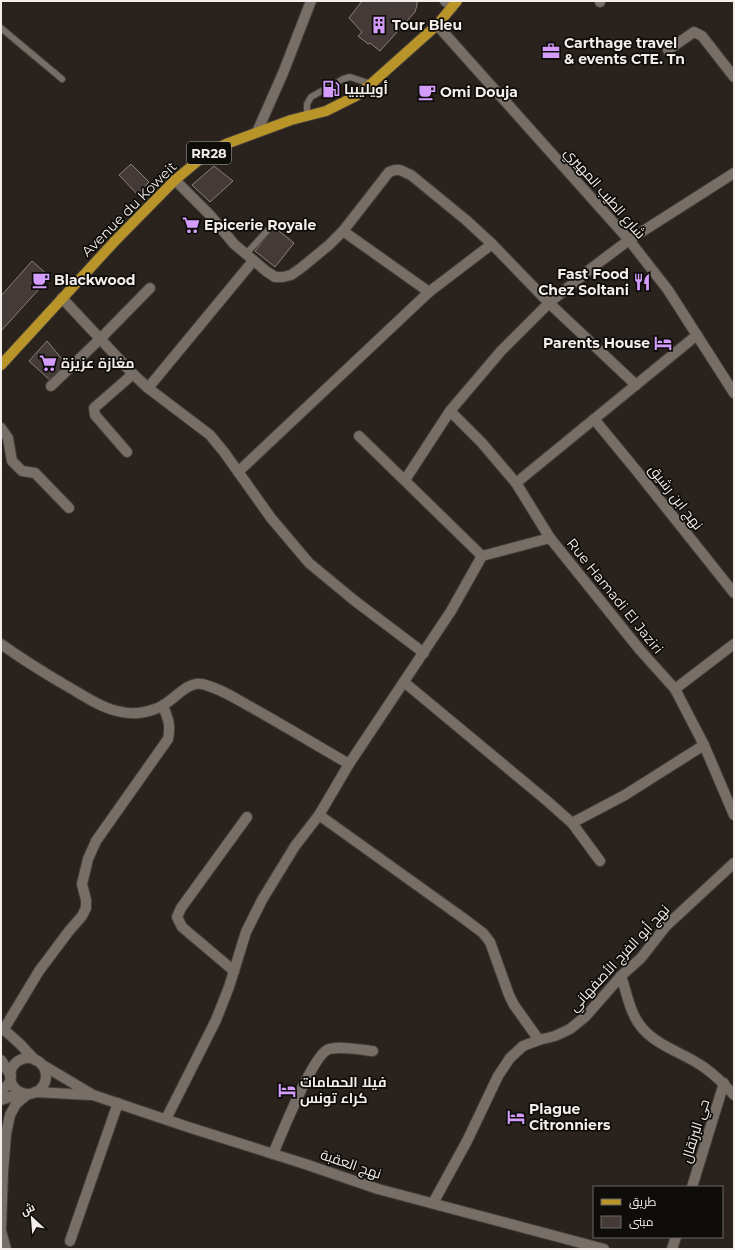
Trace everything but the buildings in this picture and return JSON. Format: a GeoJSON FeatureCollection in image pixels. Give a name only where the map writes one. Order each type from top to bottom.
{"type":"FeatureCollection","features":[{"type":"Feature","properties":{"kind":"main road","name":"Avenue du Koweit"},"geometry":{"type":"LineString","coordinates":[[2,363],[115,241],[175,180],[205,155],[226,144],[257,132],[291,120],[326,111],[356,96],[437,25],[451,3]]}},
{"type":"Feature","properties":{"kind":"street"},"geometry":{"type":"LineString","coordinates":[[257,132],[283,73],[311,1]]}},
{"type":"Feature","properties":{"kind":"street","name":"شارع الطيب المهيري"},"geometry":{"type":"LineString","coordinates":[[437,25],[629,240],[668,290],[734,393]]}},
{"type":"Feature","properties":{"kind":"street"},"geometry":{"type":"LineString","coordinates":[[668,50],[694,32],[702,36],[734,77]]}},
{"type":"Feature","properties":{"kind":"street"},"geometry":{"type":"LineString","coordinates":[[175,180],[210,215],[234,244],[274,277],[283,278],[291,275],[314,259],[342,231],[389,172],[400,170],[410,175],[430,190],[466,220],[492,244],[549,303],[636,385]]}},
{"type":"Feature","properties":{"kind":"street"},"geometry":{"type":"LineString","coordinates":[[404,480],[450,411],[501,351],[549,303],[629,240],[734,173]]}},
{"type":"Feature","properties":{"kind":"street"},"geometry":{"type":"LineString","coordinates":[[342,231],[429,292]]}},
{"type":"Feature","properties":{"kind":"street"},"geometry":{"type":"LineString","coordinates":[[238,472],[429,292],[492,244]]}},
{"type":"Feature","properties":{"kind":"street"},"geometry":{"type":"LineString","coordinates":[[148,388],[250,258]]}},
{"type":"Feature","properties":{"kind":"street"},"geometry":{"type":"LineString","coordinates":[[51,386],[150,288]]}},
{"type":"Feature","properties":{"kind":"street"},"geometry":{"type":"LineString","coordinates":[[62,298],[148,388],[210,435],[224,452],[271,518],[309,563],[355,601],[424,653]]}},
{"type":"Feature","properties":{"kind":"street"},"geometry":{"type":"LineString","coordinates":[[516,483],[697,335]]}},
{"type":"Feature","properties":{"kind":"street"},"geometry":{"type":"LineString","coordinates":[[127,452],[95,415],[94,408],[133,374]]}},
{"type":"Feature","properties":{"kind":"street","name":"Rue Hamadi El Jaziri"},"geometry":{"type":"LineString","coordinates":[[450,411],[482,443],[516,483],[550,538],[640,650],[675,689],[704,745],[734,815]]}},
{"type":"Feature","properties":{"kind":"street","name":"نهج ابن رشيق"},"geometry":{"type":"LineString","coordinates":[[594,419],[734,593]]}},
{"type":"Feature","properties":{"kind":"street"},"geometry":{"type":"LineString","coordinates":[[2,432],[8,438],[10,457],[12,461],[22,471],[35,473],[69,508]]}},
{"type":"Feature","properties":{"kind":"street"},"geometry":{"type":"LineString","coordinates":[[359,436],[482,556]]}},
{"type":"Feature","properties":{"kind":"street"},"geometry":{"type":"LineString","coordinates":[[166,1119],[216,1020],[234,972],[246,932],[262,900],[296,846],[319,815],[349,764],[451,612],[482,556],[550,538]]}},
{"type":"Feature","properties":{"kind":"street"},"geometry":{"type":"LineString","coordinates":[[1,644],[105,708],[123,713],[140,714],[163,706],[194,684],[207,685],[223,692],[268,717],[349,764]]}},
{"type":"Feature","properties":{"kind":"street"},"geometry":{"type":"LineString","coordinates":[[675,689],[734,644]]}},
{"type":"Feature","properties":{"kind":"street"},"geometry":{"type":"LineString","coordinates":[[404,682],[572,823],[600,860]]}},
{"type":"Feature","properties":{"kind":"street"},"geometry":{"type":"LineString","coordinates":[[1,1100],[41,1089],[45,1083],[45,1070],[2,1028],[39,971],[82,916],[86,908],[86,900],[82,884],[88,859],[96,841],[168,739],[170,729],[169,721],[163,706]]}},
{"type":"Feature","properties":{"kind":"street"},"geometry":{"type":"LineString","coordinates":[[572,823],[625,795],[704,745]]}},
{"type":"Feature","properties":{"kind":"street"},"geometry":{"type":"LineString","coordinates":[[319,815],[483,933],[490,942],[514,1005],[539,1040]]}},
{"type":"Feature","properties":{"kind":"street"},"geometry":{"type":"LineString","coordinates":[[234,972],[182,927],[177,918],[181,908],[247,817]]}},
{"type":"Feature","properties":{"kind":"street","name":"نهج أبو الفرج الأصفهاني"},"geometry":{"type":"LineString","coordinates":[[433,1203],[467,1141],[498,1076],[510,1058],[523,1046],[555,1036],[570,1029],[586,1016],[621,976],[641,958],[666,926],[734,863]]}},
{"type":"Feature","properties":{"kind":"street"},"geometry":{"type":"LineString","coordinates":[[621,976],[631,1009],[642,1028],[652,1037],[704,1068],[724,1084],[734,1095]]}},
{"type":"Feature","properties":{"kind":"street"},"geometry":{"type":"LineString","coordinates":[[273,1154],[294,1105],[316,1062],[322,1054],[327,1050],[338,1048],[373,1051]]}},
{"type":"Feature","properties":{"kind":"street"},"geometry":{"type":"LineString","coordinates":[[1,1092],[11,1079],[13,1067],[21,1060],[25,1059],[38,1062],[93,1095]]}},
{"type":"Feature","properties":{"kind":"street"},"geometry":{"type":"LineString","coordinates":[[1,1060],[17,1090],[28,1093],[93,1095]]}},
{"type":"Feature","properties":{"kind":"street","name":"حي البرتقال"},"geometry":{"type":"LineString","coordinates":[[692,1186],[724,1084]]}},
{"type":"Feature","properties":{"kind":"street"},"geometry":{"type":"LineString","coordinates":[[1,1228],[6,1134],[10,1115],[16,1104],[28,1093]]}},
{"type":"Feature","properties":{"kind":"street","name":"نهج العقبة"},"geometry":{"type":"LineString","coordinates":[[93,1095],[378,1189],[604,1249]]}},
{"type":"Feature","properties":{"kind":"street"},"geometry":{"type":"LineString","coordinates":[[70,1241],[118,1103]]}},
{"type":"Feature","properties":{"kind":"street"},"geometry":{"type":"LineString","coordinates":[[1,1231],[6,1249]]}},
{"type":"Feature","properties":{"kind":"street"},"geometry":{"type":"LineString","coordinates":[[672,1249],[676,1238]]}},
{"type":"Feature","properties":{"kind":"lane"},"geometry":{"type":"LineString","coordinates":[[1,28],[62,79]]}},
{"type":"Feature","properties":{"kind":"lane"},"geometry":{"type":"LineString","coordinates":[[307,116],[307,104],[311,98],[343,80],[350,78],[371,84]]}},
{"type":"Feature","properties":{"kind":"lane"},"geometry":{"type":"LineString","coordinates":[[250,258],[268,230]]}},
{"type":"Feature","properties":{"kind":"place","name":"Tour Bleu"},"geometry":{"type":"Point","coordinates":[379,25]}},
{"type":"Feature","properties":{"kind":"place","name":"Carthage travel & events CTE. Tn"},"geometry":{"type":"Point","coordinates":[551,51]}},
{"type":"Feature","properties":{"kind":"place","name":"أويليبيا"},"geometry":{"type":"Point","coordinates":[331,89]}},
{"type":"Feature","properties":{"kind":"place","name":"Omi Douja"},"geometry":{"type":"Point","coordinates":[427,92]}},
{"type":"Feature","properties":{"kind":"place","name":"Epicerie Royale"},"geometry":{"type":"Point","coordinates":[191,225]}},
{"type":"Feature","properties":{"kind":"place","name":"Blackwood"},"geometry":{"type":"Point","coordinates":[41,280]}},
{"type":"Feature","properties":{"kind":"place","name":"Fast Food Chez Soltani"},"geometry":{"type":"Point","coordinates":[642,282]}},
{"type":"Feature","properties":{"kind":"place","name":"Parents House"},"geometry":{"type":"Point","coordinates":[663,343]}},
{"type":"Feature","properties":{"kind":"place","name":"مغازة عزيزة"},"geometry":{"type":"Point","coordinates":[48,363]}},
{"type":"Feature","properties":{"kind":"place","name":"فيلا الحمامات كراء تونس"},"geometry":{"type":"Point","coordinates":[287,1090]}},
{"type":"Feature","properties":{"kind":"place","name":"Plague Citronniers"},"geometry":{"type":"Point","coordinates":[516,1117]}}]}
